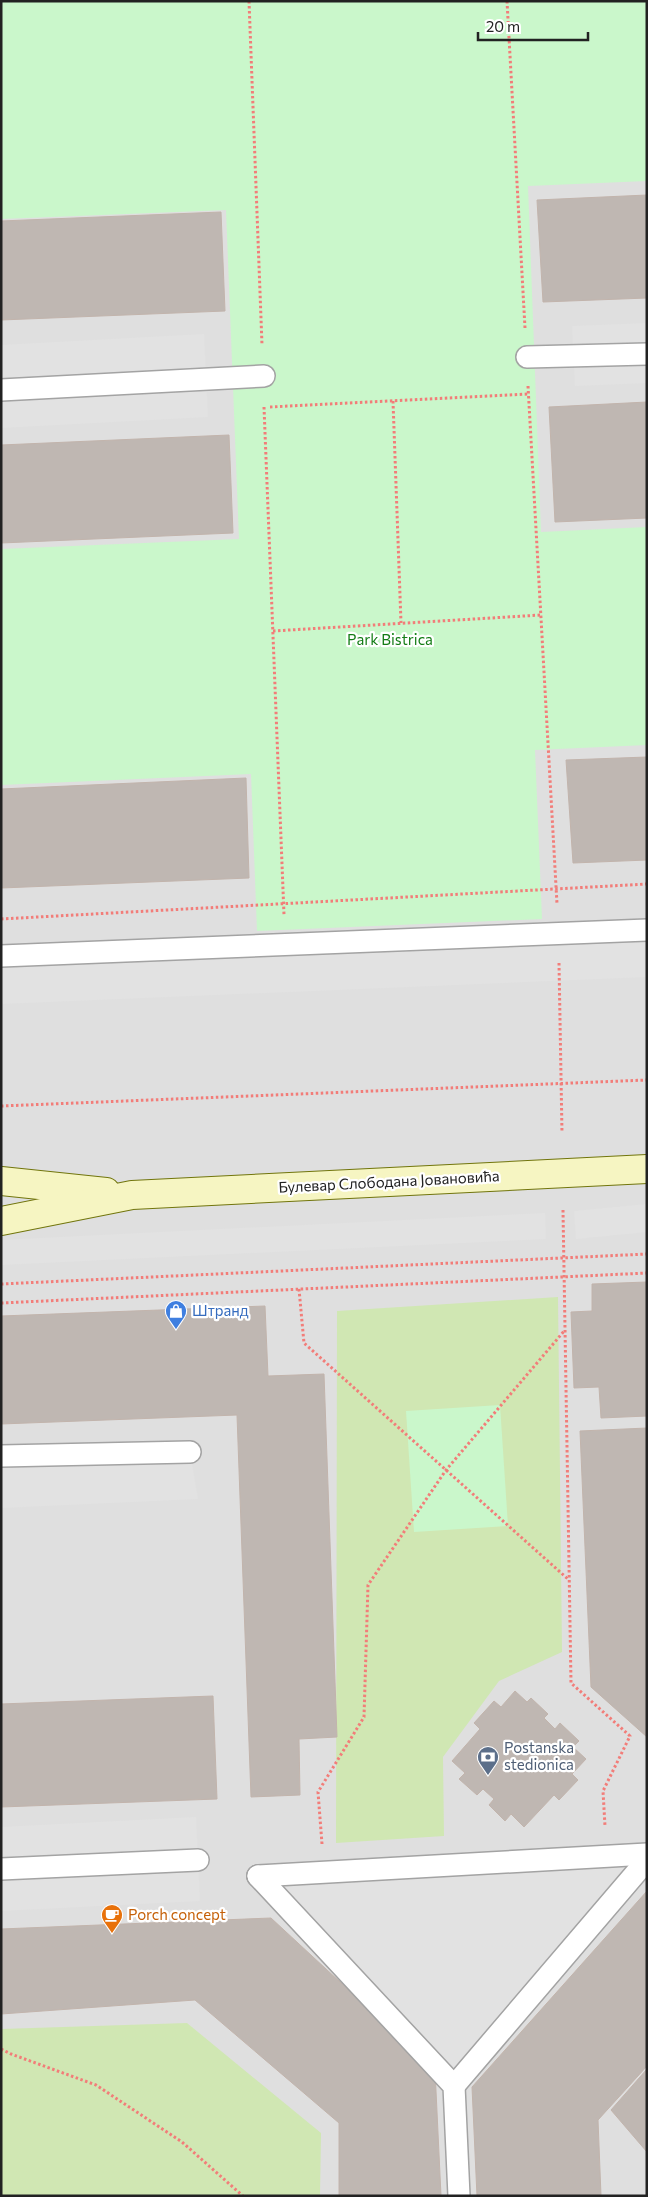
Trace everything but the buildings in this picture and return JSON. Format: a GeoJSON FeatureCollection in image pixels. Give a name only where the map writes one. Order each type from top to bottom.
{"type":"FeatureCollection","features":[{"type":"Feature","properties":{"kind":"street","name":"Булевар Слободана Јовановића"},"geometry":{"type":"LineString","coordinates":[[1,1220],[132,1195],[647,1169]]}},
{"type":"Feature","properties":{"kind":"street","name":"Булевар Слободана Јовановића"},"geometry":{"type":"LineString","coordinates":[[1,1181],[132,1195]]}},
{"type":"Feature","properties":{"kind":"lane"},"geometry":{"type":"LineString","coordinates":[[527,358],[647,354]]}},
{"type":"Feature","properties":{"kind":"lane"},"geometry":{"type":"LineString","coordinates":[[1,390],[264,376]]}},
{"type":"Feature","properties":{"kind":"lane"},"geometry":{"type":"LineString","coordinates":[[1,956],[647,930]]}},
{"type":"Feature","properties":{"kind":"lane"},"geometry":{"type":"LineString","coordinates":[[1,1456],[190,1452]]}},
{"type":"Feature","properties":{"kind":"lane"},"geometry":{"type":"LineString","coordinates":[[459,2196],[454,2086],[258,1876],[647,1854]]}},
{"type":"Feature","properties":{"kind":"lane"},"geometry":{"type":"LineString","coordinates":[[1,1870],[198,1860]]}},
{"type":"Feature","properties":{"kind":"lane"},"geometry":{"type":"LineString","coordinates":[[454,2086],[647,1860]]}},
{"type":"Feature","properties":{"kind":"path"},"geometry":{"type":"LineString","coordinates":[[249,1],[285,946]]}},
{"type":"Feature","properties":{"kind":"path"},"geometry":{"type":"LineString","coordinates":[[507,1],[556,889],[562,1132]]}},
{"type":"Feature","properties":{"kind":"path"},"geometry":{"type":"LineString","coordinates":[[264,407],[529,394]]}},
{"type":"Feature","properties":{"kind":"path"},"geometry":{"type":"LineString","coordinates":[[392,401],[401,623]]}},
{"type":"Feature","properties":{"kind":"path"},"geometry":{"type":"LineString","coordinates":[[273,631],[541,615]]}},
{"type":"Feature","properties":{"kind":"path"},"geometry":{"type":"LineString","coordinates":[[1,919],[647,884]]}},
{"type":"Feature","properties":{"kind":"path"},"geometry":{"type":"LineString","coordinates":[[1,1106],[647,1080]]}},
{"type":"Feature","properties":{"kind":"path"},"geometry":{"type":"LineString","coordinates":[[563,1210],[571,1683],[630,1736],[603,1791],[605,1834]]}},
{"type":"Feature","properties":{"kind":"path"},"geometry":{"type":"LineString","coordinates":[[1,1284],[647,1254]]}},
{"type":"Feature","properties":{"kind":"path"},"geometry":{"type":"LineString","coordinates":[[1,1303],[647,1273]]}},
{"type":"Feature","properties":{"kind":"path"},"geometry":{"type":"LineString","coordinates":[[299,1289],[304,1343],[570,1580]]}},
{"type":"Feature","properties":{"kind":"path"},"geometry":{"type":"LineString","coordinates":[[322,1846],[318,1792],[364,1717],[368,1585],[446,1470],[565,1330]]}},
{"type":"Feature","properties":{"kind":"path"},"geometry":{"type":"LineString","coordinates":[[1,2049],[96,2085],[182,2142],[243,2196]]}},
{"type":"Feature","properties":{"kind":"shaded area"},"geometry":{"type":"Polygon","coordinates":[[[1,1],[647,1],[647,2196],[1,2196],[1,1]]]}},
{"type":"Feature","properties":{"kind":"shaded area"},"geometry":{"type":"Polygon","coordinates":[[[647,323],[647,383],[575,386],[572,326],[647,323]]]}},
{"type":"Feature","properties":{"kind":"shaded area"},"geometry":{"type":"Polygon","coordinates":[[[204,334],[208,417],[1,428],[1,345],[204,334]]]}},
{"type":"Feature","properties":{"kind":"shaded area"},"geometry":{"type":"Polygon","coordinates":[[[647,930],[647,977],[1,1004],[1,956],[647,930]]]}},
{"type":"Feature","properties":{"kind":"shaded area"},"geometry":{"type":"Polygon","coordinates":[[[647,1204],[647,1232],[576,1239],[574,1211],[647,1204]]]}},
{"type":"Feature","properties":{"kind":"shaded area"},"geometry":{"type":"Polygon","coordinates":[[[545,1213],[546,1239],[1,1265],[1,1240],[545,1213]]]}},
{"type":"Feature","properties":{"kind":"shaded area"},"geometry":{"type":"Polygon","coordinates":[[[190,1452],[198,1499],[1,1508],[1,1456],[190,1452]]]}},
{"type":"Feature","properties":{"kind":"shaded area"},"geometry":{"type":"Polygon","coordinates":[[[196,1817],[200,1901],[1,1911],[1,1827],[196,1817]]]}},
{"type":"Feature","properties":{"kind":"shaded area"},"geometry":{"type":"Polygon","coordinates":[[[647,1854],[454,2086],[258,1876],[647,1854]]]}},
{"type":"Feature","properties":{"kind":"green space","name":"Park Bistrica"},"geometry":{"type":"Polygon","coordinates":[[[1,1],[647,1],[647,181],[528,186],[541,532],[647,527],[647,745],[535,750],[542,919],[257,931],[251,774],[1,785],[1,549],[239,539],[226,210],[1,219],[1,1]]]}},
{"type":"Feature","properties":{"kind":"green space"},"geometry":{"type":"Polygon","coordinates":[[[558,1297],[562,1652],[499,1681],[443,1757],[444,1836],[336,1843],[337,1311],[558,1297]]]}},
{"type":"Feature","properties":{"kind":"green space"},"geometry":{"type":"Polygon","coordinates":[[[500,1405],[508,1526],[414,1532],[406,1411],[500,1405]]]}},
{"type":"Feature","properties":{"kind":"green space"},"geometry":{"type":"Polygon","coordinates":[[[187,2023],[321,2133],[320,2196],[1,2196],[1,2029],[187,2023]]]}},
{"type":"Feature","properties":{"kind":"place","name":"Штранд"},"geometry":{"type":"Point","coordinates":[176,1330]}},
{"type":"Feature","properties":{"kind":"place","name":"Postanska stedionica"},"geometry":{"type":"Point","coordinates":[488,1776]}},
{"type":"Feature","properties":{"kind":"place","name":"Porch concept"},"geometry":{"type":"Point","coordinates":[112,1934]}}]}
